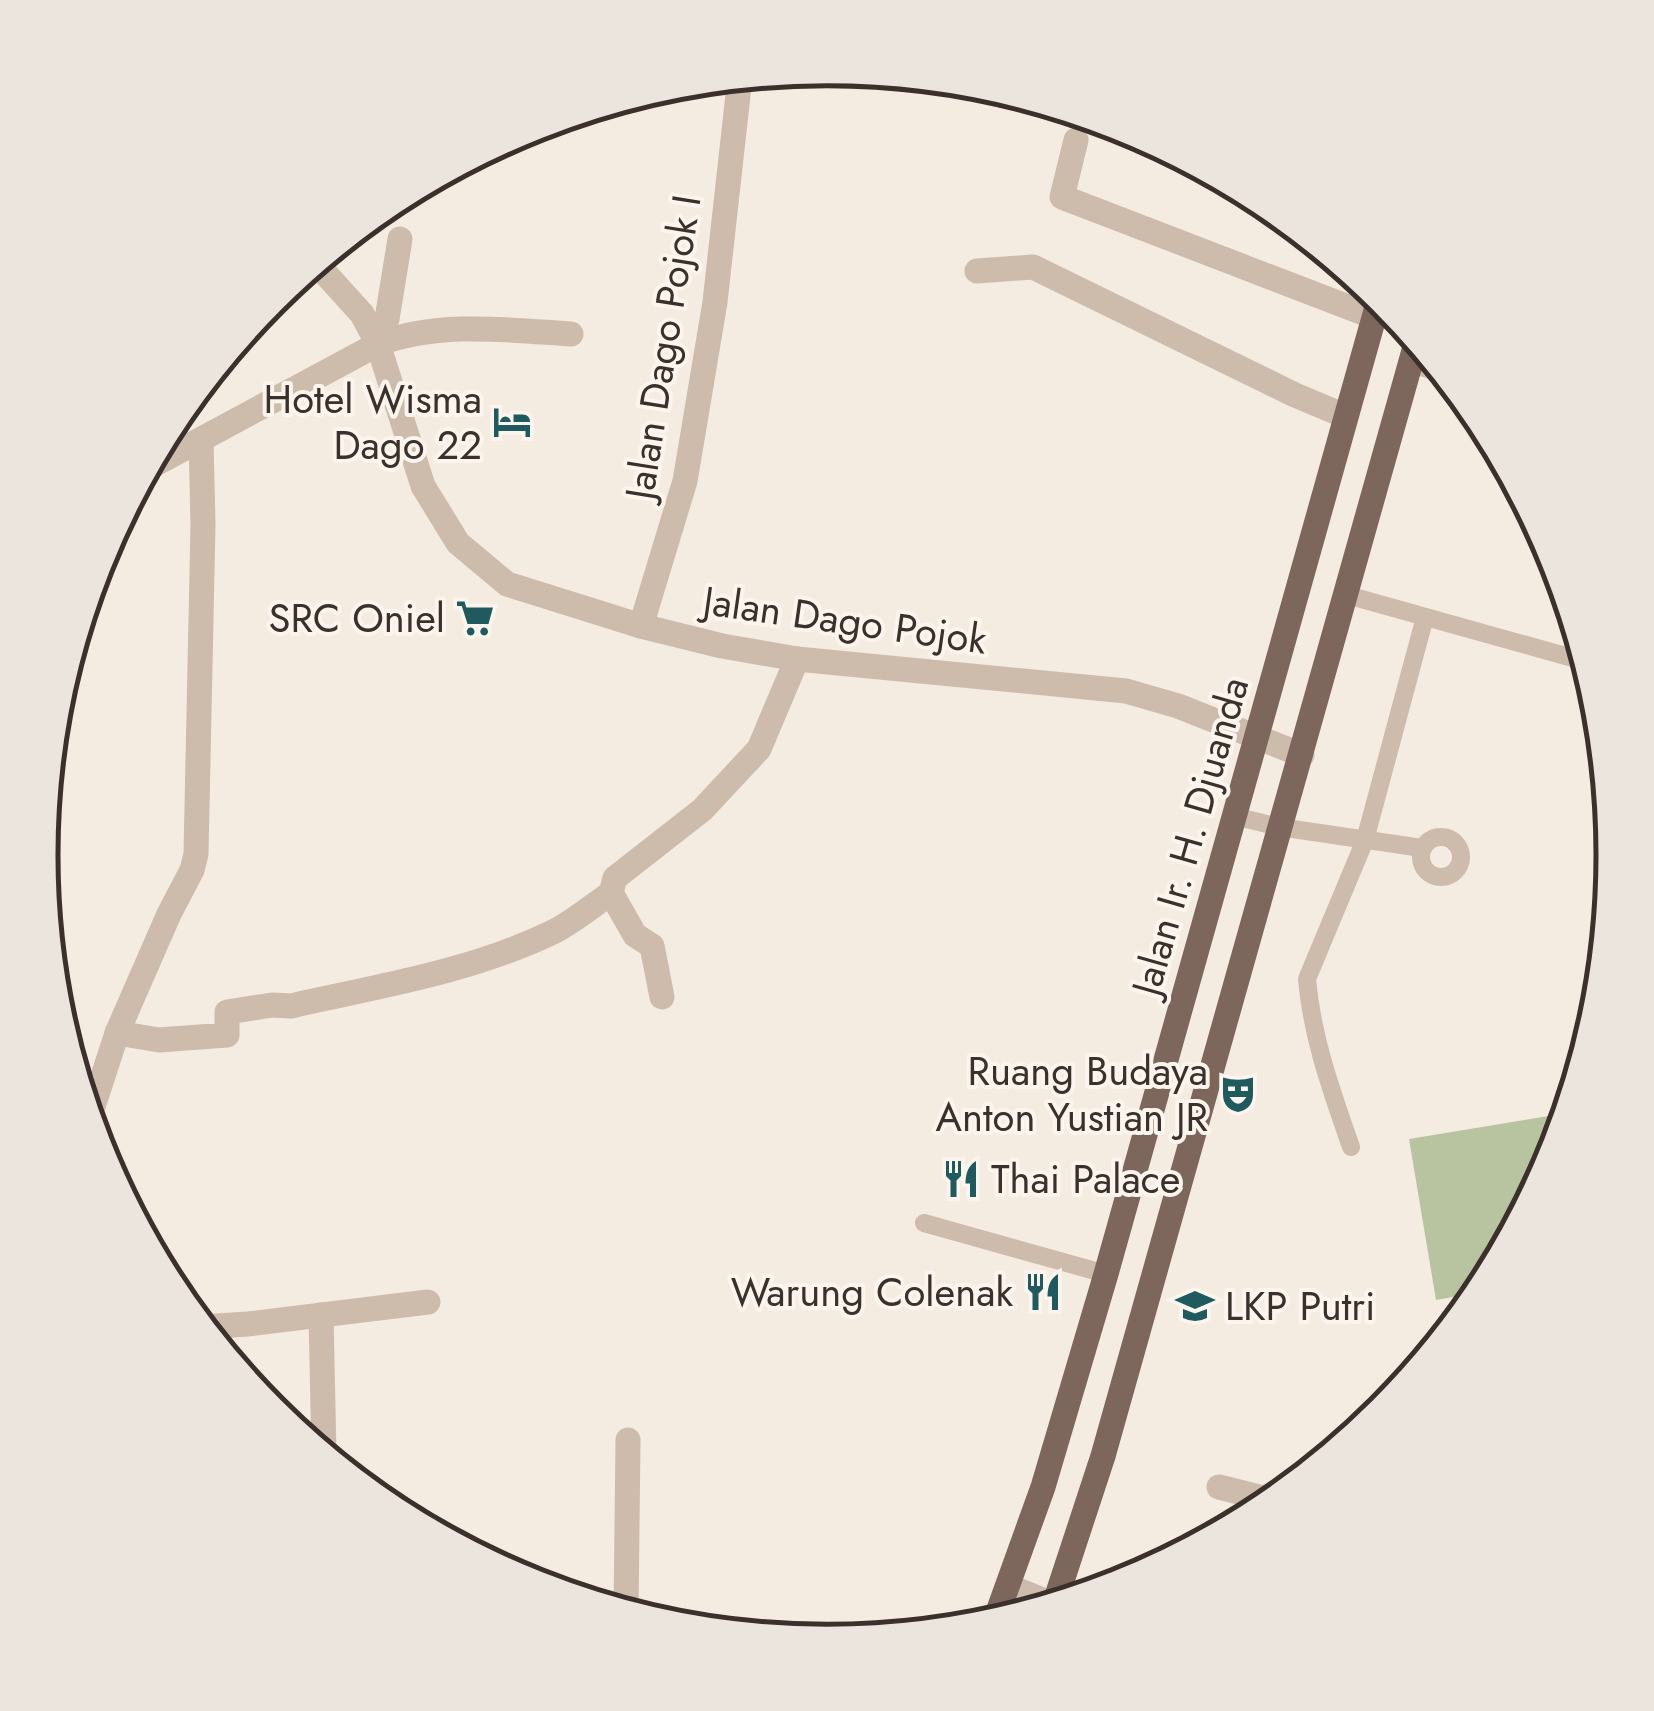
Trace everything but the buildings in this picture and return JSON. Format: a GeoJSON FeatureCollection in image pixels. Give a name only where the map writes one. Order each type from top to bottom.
{"type":"FeatureCollection","features":[{"type":"Feature","properties":{"kind":"main road","name":"Jalan Ir. H. Djuanda"},"geometry":{"type":"LineString","coordinates":[[1001,1605],[1042,1487],[1106,1274],[1374,315]]}},
{"type":"Feature","properties":{"kind":"main road","name":"Jalan Ir. H. Djuanda"},"geometry":{"type":"LineString","coordinates":[[1059,1589],[1108,1437],[1413,356]]}},
{"type":"Feature","properties":{"kind":"street","name":"Jalan Dago Pojok I"},"geometry":{"type":"LineString","coordinates":[[642,626],[685,481],[715,302],[738,92]]}},
{"type":"Feature","properties":{"kind":"street"},"geometry":{"type":"LineString","coordinates":[[1076,140],[1062,198],[1359,300]]}},
{"type":"Feature","properties":{"kind":"street"},"geometry":{"type":"LineString","coordinates":[[375,338],[386,319],[400,239]]}},
{"type":"Feature","properties":{"kind":"street"},"geometry":{"type":"LineString","coordinates":[[977,271],[1034,267],[1294,395],[1345,416]]}},
{"type":"Feature","properties":{"kind":"street","name":"Jalan Dago Pojok"},"geometry":{"type":"LineString","coordinates":[[325,273],[362,314],[375,338],[423,486],[458,542],[508,584],[642,626],[797,659],[1126,691],[1178,706],[1302,755]]}},
{"type":"Feature","properties":{"kind":"street"},"geometry":{"type":"LineString","coordinates":[[170,456],[375,338],[440,330],[571,334]]}},
{"type":"Feature","properties":{"kind":"street"},"geometry":{"type":"LineString","coordinates":[[96,1096],[117,1033],[196,854],[203,525],[201,440]]}},
{"type":"Feature","properties":{"kind":"street"},"geometry":{"type":"LineString","coordinates":[[117,1033],[159,1040],[227,1036],[227,1012],[291,1006],[471,964],[555,931],[611,894],[615,878],[702,810],[759,749],[797,659]]}},
{"type":"Feature","properties":{"kind":"street"},"geometry":{"type":"LineString","coordinates":[[611,894],[635,935],[652,946],[662,998]]}},
{"type":"Feature","properties":{"kind":"street"},"geometry":{"type":"LineString","coordinates":[[218,1325],[428,1302]]}},
{"type":"Feature","properties":{"kind":"street"},"geometry":{"type":"LineString","coordinates":[[320,1315],[323,1437]]}},
{"type":"Feature","properties":{"kind":"street"},"geometry":{"type":"LineString","coordinates":[[626,1598],[628,1440]]}},
{"type":"Feature","properties":{"kind":"street"},"geometry":{"type":"LineString","coordinates":[[1219,1487],[1254,1496]]}},
{"type":"Feature","properties":{"kind":"street"},"geometry":{"type":"LineString","coordinates":[[1008,1586],[1034,1597]]}},
{"type":"Feature","properties":{"kind":"lane"},"geometry":{"type":"LineString","coordinates":[[1347,595],[1570,658]]}},
{"type":"Feature","properties":{"kind":"lane"},"geometry":{"type":"LineString","coordinates":[[1351,1147],[1319,1053],[1308,979],[1365,840],[1425,617]]}},
{"type":"Feature","properties":{"kind":"lane"},"geometry":{"type":"LineString","coordinates":[[1234,816],[1279,827],[1422,848]]}},
{"type":"Feature","properties":{"kind":"lane"},"geometry":{"type":"LineString","coordinates":[[924,1222],[1106,1274]]}},
{"type":"Feature","properties":{"kind":"green space"},"geometry":{"type":"Polygon","coordinates":[[[1551,1116],[1517,1196],[1457,1296],[1436,1300],[1409,1139],[1551,1116]]]}},
{"type":"Feature","properties":{"kind":"place","name":"Hotel Wisma Dago 22"},"geometry":{"type":"Point","coordinates":[512,422]}},
{"type":"Feature","properties":{"kind":"place","name":"SRC Oniel"},"geometry":{"type":"Point","coordinates":[475,618]}},
{"type":"Feature","properties":{"kind":"place","name":"Ruang Budaya Anton Yustian JR"},"geometry":{"type":"Point","coordinates":[1238,1094]}},
{"type":"Feature","properties":{"kind":"place","name":"Thai Palace"},"geometry":{"type":"Point","coordinates":[961,1179]}},
{"type":"Feature","properties":{"kind":"place","name":"Warung Colenak"},"geometry":{"type":"Point","coordinates":[1043,1292]}},
{"type":"Feature","properties":{"kind":"place","name":"LKP Putri"},"geometry":{"type":"Point","coordinates":[1195,1306]}}]}
